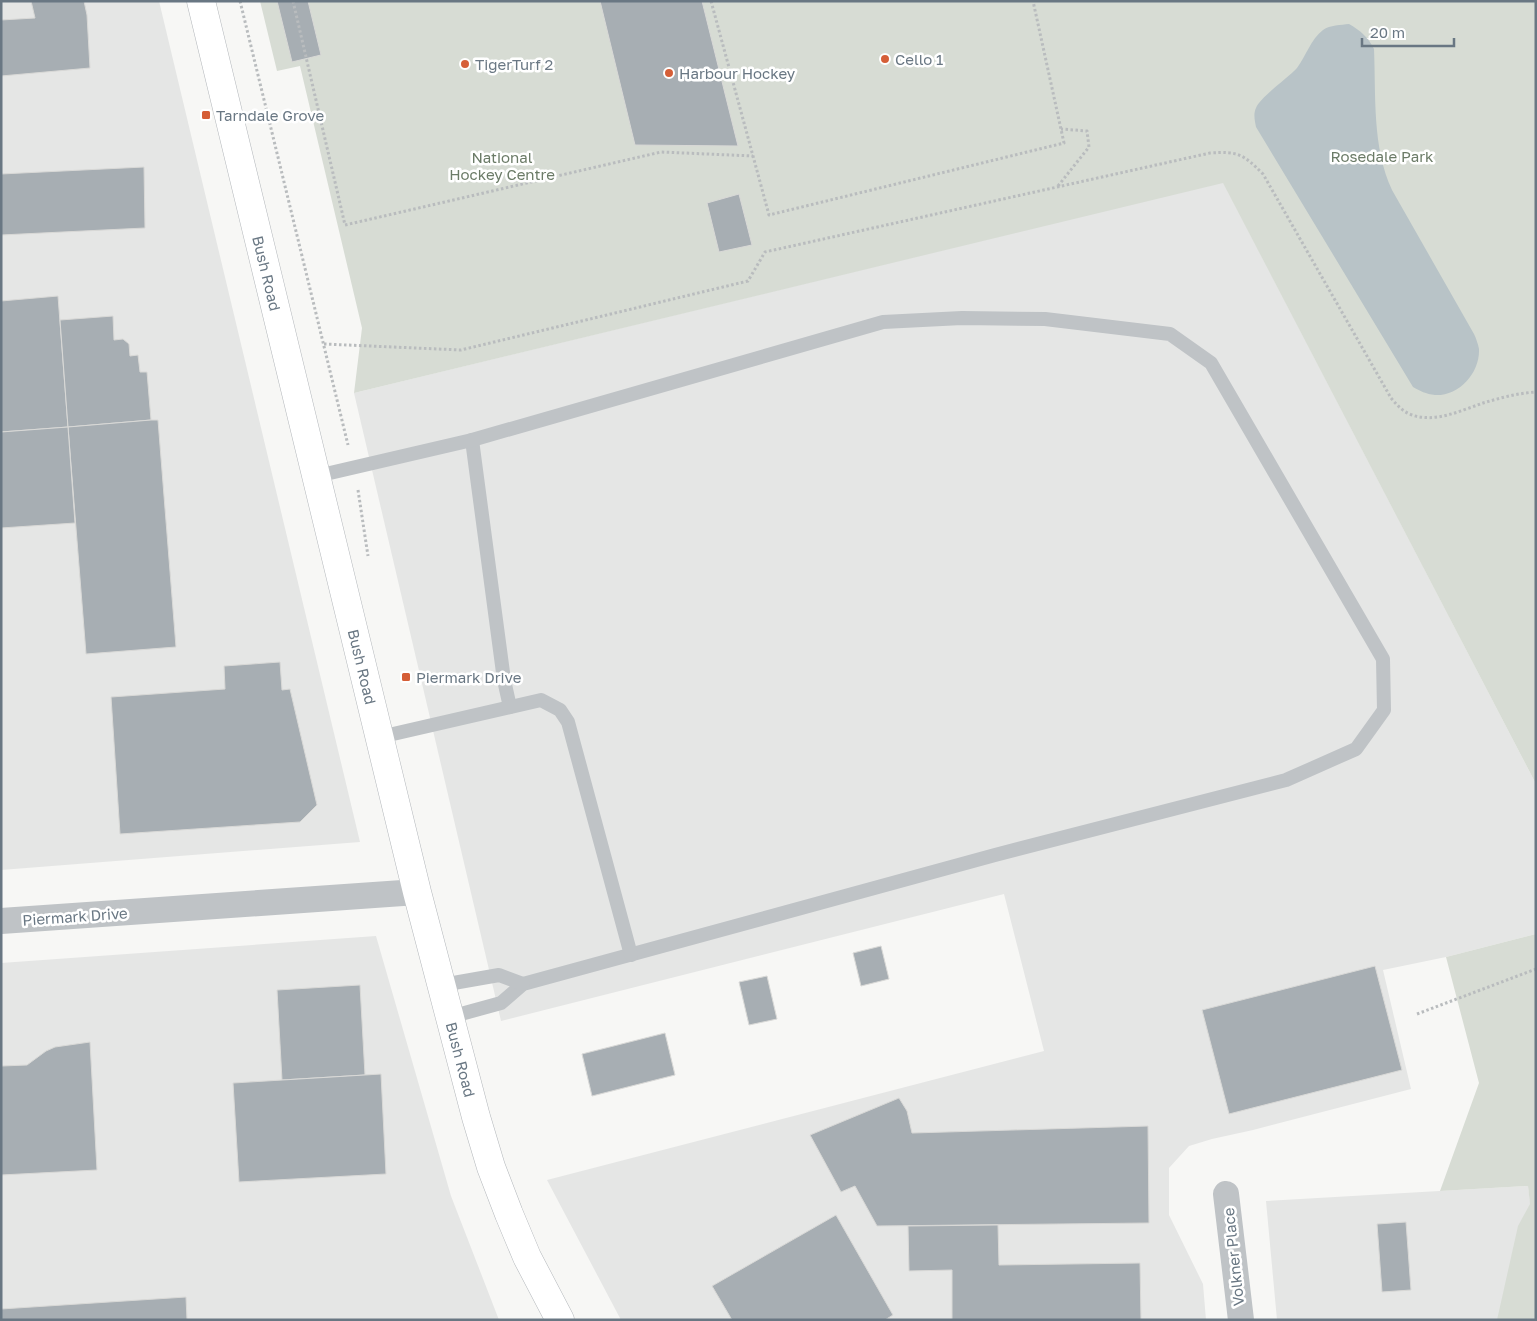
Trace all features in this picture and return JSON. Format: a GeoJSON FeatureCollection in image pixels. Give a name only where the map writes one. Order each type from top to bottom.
{"type":"FeatureCollection","features":[{"type":"Feature","properties":{"kind":"main road","name":"Bush Road"},"geometry":{"type":"LineString","coordinates":[[201,1],[417,892],[476,1118],[491,1167],[509,1214],[527,1257],[560,1320]]}},
{"type":"Feature","properties":{"kind":"street","name":"Piermark Drive"},"geometry":{"type":"LineString","coordinates":[[1,920],[417,892]]}},
{"type":"Feature","properties":{"kind":"street","name":"Volkner Place"},"geometry":{"type":"LineString","coordinates":[[1226,1194],[1241,1320]]}},
{"type":"Feature","properties":{"kind":"lane"},"geometry":{"type":"LineString","coordinates":[[317,476],[472,440],[883,322],[962,318],[1044,319],[1170,334],[1211,363],[1383,659],[1384,710],[1356,748],[1286,780],[995,855],[523,984],[501,1003],[450,1017]]}},
{"type":"Feature","properties":{"kind":"lane"},"geometry":{"type":"LineString","coordinates":[[472,440],[504,680],[510,708]]}},
{"type":"Feature","properties":{"kind":"lane"},"geometry":{"type":"LineString","coordinates":[[380,737],[542,700],[560,710],[568,722],[631,955]]}},
{"type":"Feature","properties":{"kind":"lane"},"geometry":{"type":"LineString","coordinates":[[442,985],[499,975],[523,984]]}},
{"type":"Feature","properties":{"kind":"path"},"geometry":{"type":"LineString","coordinates":[[240,1],[354,467],[364,521],[369,565]]}},
{"type":"Feature","properties":{"kind":"path"},"geometry":{"type":"LineString","coordinates":[[293,1],[345,226],[661,152],[753,156]]}},
{"type":"Feature","properties":{"kind":"path"},"geometry":{"type":"LineString","coordinates":[[711,1],[769,215],[1064,144],[1032,1]]}},
{"type":"Feature","properties":{"kind":"path"},"geometry":{"type":"LineString","coordinates":[[1058,187],[1089,147],[1087,131],[1061,129]]}},
{"type":"Feature","properties":{"kind":"path"},"geometry":{"type":"LineString","coordinates":[[324,344],[461,350],[748,281],[765,252],[1210,153],[1230,151],[1248,159],[1263,174],[1391,398],[1399,408],[1410,415],[1425,418],[1439,417],[1504,398],[1536,392]]}},
{"type":"Feature","properties":{"kind":"path"},"geometry":{"type":"LineString","coordinates":[[1417,1014],[1536,969]]}},
{"type":"Feature","properties":{"kind":"shaded area"},"geometry":{"type":"Polygon","coordinates":[[[1,1],[159,1],[360,842],[1,870],[1,1]]]}},
{"type":"Feature","properties":{"kind":"shaded area"},"geometry":{"type":"Polygon","coordinates":[[[1349,24],[1364,35],[1374,49],[1378,139],[1381,156],[1392,190],[1474,334],[1478,345],[1478,358],[1472,374],[1460,387],[1452,392],[1435,395],[1413,387],[1256,127],[1254,118],[1258,104],[1297,68],[1319,34],[1329,27],[1349,24]]]}},
{"type":"Feature","properties":{"kind":"shaded area"},"geometry":{"type":"Polygon","coordinates":[[[1223,182],[1536,784],[1536,934],[1446,957],[1383,970],[1411,1089],[1189,1146],[1169,1168],[1169,1215],[1203,1284],[1206,1320],[621,1320],[547,1180],[1044,1051],[1004,894],[501,1021],[354,393],[1223,182]]]}},
{"type":"Feature","properties":{"kind":"shaded area"},"geometry":{"type":"Polygon","coordinates":[[[376,936],[451,1196],[499,1320],[1,1320],[1,963],[376,936]]]}},
{"type":"Feature","properties":{"kind":"shaded area"},"geometry":{"type":"Polygon","coordinates":[[[1528,1186],[1536,1252],[1536,1320],[1277,1320],[1266,1201],[1528,1186]]]}},
{"type":"Feature","properties":{"kind":"green space"},"geometry":{"type":"Polygon","coordinates":[[[260,1],[1536,1],[1536,784],[1223,183],[354,393],[362,328],[300,66],[277,71],[260,1]]]}},
{"type":"Feature","properties":{"kind":"green space"},"geometry":{"type":"Polygon","coordinates":[[[1536,934],[1536,1320],[1497,1320],[1518,1226],[1530,1204],[1528,1186],[1440,1191],[1479,1083],[1446,957],[1536,934]]]}},
{"type":"Feature","properties":{"kind":"building"},"geometry":{"type":"Polygon","coordinates":[[[31,1],[84,1],[87,15],[90,68],[1,76],[1,20],[35,18],[31,1]]]}},
{"type":"Feature","properties":{"kind":"building"},"geometry":{"type":"Polygon","coordinates":[[[277,1],[308,1],[321,55],[292,62],[277,1]]]}},
{"type":"Feature","properties":{"kind":"building","name":"Harbour Hockey"},"geometry":{"type":"Polygon","coordinates":[[[600,1],[702,1],[738,146],[635,145],[600,1]]]}},
{"type":"Feature","properties":{"kind":"building"},"geometry":{"type":"Polygon","coordinates":[[[144,167],[145,228],[1,235],[1,174],[144,167]]]}},
{"type":"Feature","properties":{"kind":"building"},"geometry":{"type":"Polygon","coordinates":[[[739,194],[752,245],[719,252],[707,203],[739,194]]]}},
{"type":"Feature","properties":{"kind":"building"},"geometry":{"type":"Polygon","coordinates":[[[58,296],[68,427],[1,432],[1,301],[58,296]]]}},
{"type":"Feature","properties":{"kind":"building"},"geometry":{"type":"Polygon","coordinates":[[[113,316],[114,340],[123,339],[129,344],[130,356],[138,355],[140,372],[147,372],[151,420],[68,427],[60,320],[113,316]]]}},
{"type":"Feature","properties":{"kind":"building"},"geometry":{"type":"Polygon","coordinates":[[[158,420],[176,647],[86,654],[68,427],[158,420]]]}},
{"type":"Feature","properties":{"kind":"building"},"geometry":{"type":"Polygon","coordinates":[[[68,427],[75,523],[1,528],[1,432],[68,427]]]}},
{"type":"Feature","properties":{"kind":"building"},"geometry":{"type":"Polygon","coordinates":[[[280,662],[282,690],[290,689],[317,805],[300,822],[120,834],[111,697],[225,689],[224,666],[280,662]]]}},
{"type":"Feature","properties":{"kind":"building"},"geometry":{"type":"Polygon","coordinates":[[[881,946],[889,979],[861,986],[853,953],[881,946]]]}},
{"type":"Feature","properties":{"kind":"building"},"geometry":{"type":"Polygon","coordinates":[[[1375,966],[1402,1070],[1229,1114],[1202,1010],[1375,966]]]}},
{"type":"Feature","properties":{"kind":"building"},"geometry":{"type":"Polygon","coordinates":[[[767,976],[777,1019],[749,1025],[739,982],[767,976]]]}},
{"type":"Feature","properties":{"kind":"building"},"geometry":{"type":"Polygon","coordinates":[[[360,985],[365,1075],[282,1080],[277,990],[360,985]]]}},
{"type":"Feature","properties":{"kind":"building"},"geometry":{"type":"Polygon","coordinates":[[[665,1033],[675,1075],[592,1096],[582,1054],[665,1033]]]}},
{"type":"Feature","properties":{"kind":"building"},"geometry":{"type":"Polygon","coordinates":[[[90,1042],[97,1170],[1,1175],[1,1063],[2,1066],[27,1065],[46,1051],[55,1047],[90,1042]]]}},
{"type":"Feature","properties":{"kind":"building"},"geometry":{"type":"Polygon","coordinates":[[[381,1074],[386,1174],[239,1182],[233,1083],[381,1074]]]}},
{"type":"Feature","properties":{"kind":"building"},"geometry":{"type":"Polygon","coordinates":[[[899,1098],[907,1111],[912,1133],[1148,1126],[1149,1223],[877,1226],[855,1186],[841,1192],[810,1135],[899,1098]]]}},
{"type":"Feature","properties":{"kind":"building"},"geometry":{"type":"Polygon","coordinates":[[[836,1215],[893,1315],[885,1320],[732,1320],[712,1286],[836,1215]]]}},
{"type":"Feature","properties":{"kind":"building"},"geometry":{"type":"Polygon","coordinates":[[[1406,1222],[1411,1290],[1382,1292],[1377,1224],[1406,1222]]]}},
{"type":"Feature","properties":{"kind":"building"},"geometry":{"type":"Polygon","coordinates":[[[998,1225],[999,1265],[1140,1263],[1141,1320],[952,1320],[952,1270],[909,1271],[908,1226],[998,1225]]]}},
{"type":"Feature","properties":{"kind":"building"},"geometry":{"type":"Polygon","coordinates":[[[186,1297],[187,1320],[1,1320],[1,1309],[186,1297]]]}},
{"type":"Feature","properties":{"kind":"place","name":"Cello 1"},"geometry":{"type":"Point","coordinates":[885,59]}},
{"type":"Feature","properties":{"kind":"place","name":"TigerTurf 2"},"geometry":{"type":"Point","coordinates":[465,64]}},
{"type":"Feature","properties":{"kind":"place","name":"Harbour Hockey"},"geometry":{"type":"Point","coordinates":[669,73]}},
{"type":"Feature","properties":{"kind":"place","name":"Tarndale Grove"},"geometry":{"type":"Point","coordinates":[206,115]}},
{"type":"Feature","properties":{"kind":"place","name":"Piermark Drive"},"geometry":{"type":"Point","coordinates":[406,677]}},
{"type":"Feature","properties":{"kind":"park label","name":"Rosedale Park"},"geometry":{"type":"Point","coordinates":[1382,156]}},
{"type":"Feature","properties":{"kind":"park label","name":"National Hockey Centre"},"geometry":{"type":"Point","coordinates":[502,166]}}]}
